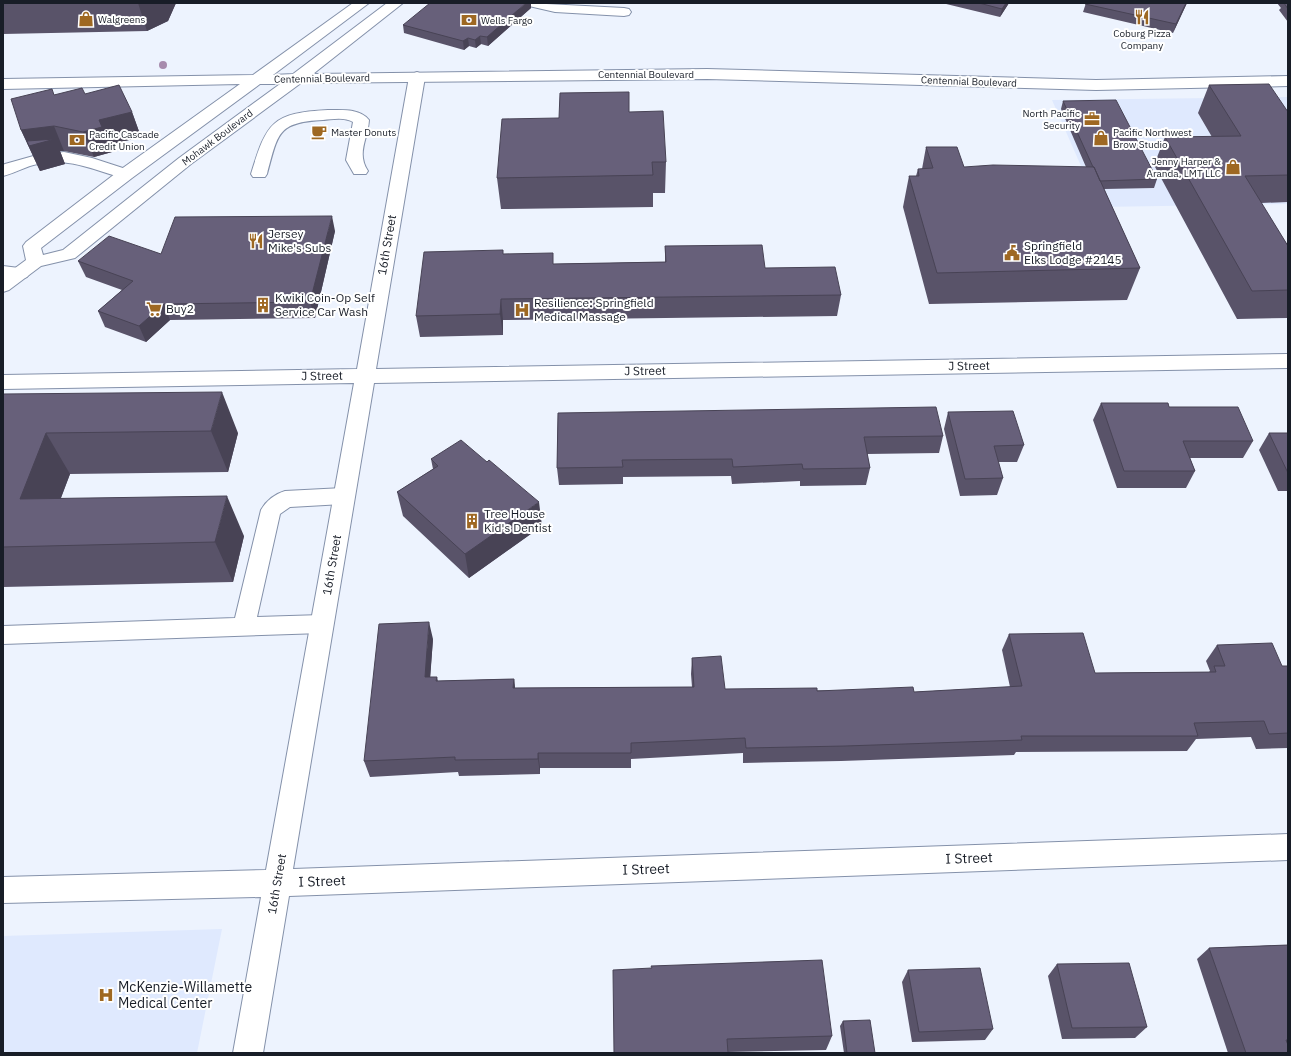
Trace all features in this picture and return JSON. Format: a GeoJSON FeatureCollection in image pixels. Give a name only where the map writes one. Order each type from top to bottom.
{"type":"FeatureCollection","features":[{"type":"Feature","properties":{"kind":"street","name":"Mohawk Boulevard"},"geometry":{"type":"LineString","coordinates":[[35,262],[32,246],[126,174],[362,3]]}},
{"type":"Feature","properties":{"kind":"street","name":"Mohawk Boulevard"},"geometry":{"type":"LineString","coordinates":[[3,286],[12,272],[35,262],[69,254],[185,161],[396,3]]}},
{"type":"Feature","properties":{"kind":"street","name":"Centennial Boulevard"},"geometry":{"type":"LineString","coordinates":[[3,84],[296,78],[707,74],[1096,85],[1288,81]]}},
{"type":"Feature","properties":{"kind":"street","name":"16th Street"},"geometry":{"type":"LineString","coordinates":[[248,1053],[364,376],[417,77]]}},
{"type":"Feature","properties":{"kind":"street","name":"J Street"},"geometry":{"type":"LineString","coordinates":[[4,384],[364,376],[1288,361]]}},
{"type":"Feature","properties":{"kind":"street","name":"I Street"},"geometry":{"type":"LineString","coordinates":[[3,890],[1288,847]]}},
{"type":"Feature","properties":{"kind":"lane"},"geometry":{"type":"LineString","coordinates":[[534,3],[555,8],[624,12]]}},
{"type":"Feature","properties":{"kind":"lane"},"geometry":{"type":"LineString","coordinates":[[563,3],[624,12]]}},
{"type":"Feature","properties":{"kind":"lane"},"geometry":{"type":"LineString","coordinates":[[589,3],[624,12]]}},
{"type":"Feature","properties":{"kind":"lane"},"geometry":{"type":"LineString","coordinates":[[260,174],[270,140],[275,129],[280,123],[291,118],[305,116],[347,115],[357,117],[361,120],[361,126],[353,158],[354,166],[360,171]]}},
{"type":"Feature","properties":{"kind":"lane"},"geometry":{"type":"LineString","coordinates":[[3,172],[42,167],[94,165],[126,174]]}},
{"type":"Feature","properties":{"kind":"lane"},"geometry":{"type":"LineString","coordinates":[[244,627],[271,510],[285,500],[344,496]]}},
{"type":"Feature","properties":{"kind":"lane"},"geometry":{"type":"LineString","coordinates":[[3,635],[322,624]]}},
{"type":"Feature","properties":{"kind":"shaded area"},"geometry":{"type":"Polygon","coordinates":[[[1288,97],[1288,204],[1099,207],[1052,100],[1288,97]]]}},
{"type":"Feature","properties":{"kind":"shaded area","name":"McKenzie-Willamette Medical Center"},"geometry":{"type":"Polygon","coordinates":[[[222,929],[197,1053],[3,1053],[3,936],[222,929]]]}},
{"type":"Feature","properties":{"kind":"building","name":"Wells Fargo"},"geometry":{"type":"Polygon","coordinates":[[[430,3],[526,3],[487,37],[480,36],[475,40],[468,38],[463,41],[403,25],[430,3]]]}},
{"type":"Feature","properties":{"kind":"building"},"geometry":{"type":"Polygon","coordinates":[[[979,3],[1006,3],[1002,9],[979,3]]]}},
{"type":"Feature","properties":{"kind":"building"},"geometry":{"type":"Polygon","coordinates":[[[1186,3],[1176,24],[1085,4],[1186,3]]]}},
{"type":"Feature","properties":{"kind":"building"},"geometry":{"type":"Polygon","coordinates":[[[1284,3],[1288,3],[1288,9],[1284,3]]]}},
{"type":"Feature","properties":{"kind":"building"},"geometry":{"type":"Polygon","coordinates":[[[1269,84],[1288,112],[1288,175],[1245,176],[1288,246],[1288,290],[1252,291],[1165,137],[1241,136],[1209,85],[1269,84]]]}},
{"type":"Feature","properties":{"kind":"building"},"geometry":{"type":"Polygon","coordinates":[[[119,85],[132,112],[99,120],[102,127],[83,132],[54,126],[21,130],[11,99],[52,89],[54,95],[82,88],[85,94],[119,85]]]}},
{"type":"Feature","properties":{"kind":"building"},"geometry":{"type":"Polygon","coordinates":[[[629,92],[629,112],[663,111],[666,162],[652,162],[653,175],[497,178],[502,119],[559,118],[560,93],[629,92]]]}},
{"type":"Feature","properties":{"kind":"building"},"geometry":{"type":"Polygon","coordinates":[[[1116,100],[1157,179],[1100,181],[1063,101],[1116,100]]]}},
{"type":"Feature","properties":{"kind":"building"},"geometry":{"type":"Polygon","coordinates":[[[55,139],[29,146],[27,141],[55,139]]]}},
{"type":"Feature","properties":{"kind":"building","name":"Springfield Elks Lodge #2145"},"geometry":{"type":"Polygon","coordinates":[[[926,147],[957,147],[964,167],[993,165],[1094,167],[1140,268],[937,273],[909,176],[919,176],[918,169],[933,168],[926,147]]]}},
{"type":"Feature","properties":{"kind":"building"},"geometry":{"type":"Polygon","coordinates":[[[332,216],[310,302],[164,304],[139,326],[98,311],[133,281],[78,261],[109,236],[161,254],[175,217],[332,216]]]}},
{"type":"Feature","properties":{"kind":"building"},"geometry":{"type":"Polygon","coordinates":[[[762,245],[765,268],[835,267],[841,295],[501,299],[500,314],[416,316],[424,252],[503,250],[503,254],[553,253],[553,264],[666,262],[665,246],[762,245]]]}},
{"type":"Feature","properties":{"kind":"building"},"geometry":{"type":"Polygon","coordinates":[[[222,392],[211,431],[46,433],[20,499],[227,496],[215,542],[3,547],[3,394],[222,392]]]}},
{"type":"Feature","properties":{"kind":"building"},"geometry":{"type":"Polygon","coordinates":[[[1101,403],[1168,403],[1169,407],[1238,407],[1253,441],[1183,441],[1195,471],[1124,471],[1101,403]]]}},
{"type":"Feature","properties":{"kind":"building"},"geometry":{"type":"Polygon","coordinates":[[[936,407],[943,436],[864,437],[870,468],[803,469],[802,464],[733,467],[732,459],[622,460],[623,467],[557,468],[558,413],[936,407]]]}},
{"type":"Feature","properties":{"kind":"building"},"geometry":{"type":"Polygon","coordinates":[[[1013,411],[1024,445],[994,446],[1003,478],[965,479],[948,412],[1013,411]]]}},
{"type":"Feature","properties":{"kind":"building"},"geometry":{"type":"Polygon","coordinates":[[[1269,433],[1288,433],[1288,473],[1269,433]]]}},
{"type":"Feature","properties":{"kind":"building","name":"Tree House Kid's Dentist"},"geometry":{"type":"Polygon","coordinates":[[[461,440],[487,462],[489,460],[539,502],[465,554],[397,492],[438,466],[431,459],[461,440]]]}},
{"type":"Feature","properties":{"kind":"building"},"geometry":{"type":"Polygon","coordinates":[[[429,622],[425,677],[437,677],[436,681],[514,679],[513,688],[694,687],[692,658],[721,656],[725,689],[817,688],[817,691],[913,687],[914,692],[1022,686],[1009,634],[1083,633],[1095,673],[1216,672],[1214,666],[1225,666],[1217,645],[1272,643],[1282,666],[1288,666],[1288,733],[1269,734],[1264,721],[1194,723],[1198,736],[1021,736],[1022,740],[746,748],[745,738],[631,743],[631,753],[538,753],[538,759],[455,760],[455,757],[364,761],[379,624],[429,622]]]}},
{"type":"Feature","properties":{"kind":"building"},"geometry":{"type":"Polygon","coordinates":[[[1288,945],[1288,1040],[1286,1040],[1288,1045],[1288,1053],[1246,1053],[1209,948],[1288,945]]]}},
{"type":"Feature","properties":{"kind":"building"},"geometry":{"type":"Polygon","coordinates":[[[822,960],[832,1036],[727,1039],[728,1053],[614,1053],[613,970],[652,968],[651,966],[822,960]]]}},
{"type":"Feature","properties":{"kind":"building"},"geometry":{"type":"Polygon","coordinates":[[[1129,963],[1147,1027],[1072,1028],[1057,964],[1129,963]]]}},
{"type":"Feature","properties":{"kind":"building"},"geometry":{"type":"Polygon","coordinates":[[[980,968],[993,1029],[919,1032],[908,970],[980,968]]]}},
{"type":"Feature","properties":{"kind":"building"},"geometry":{"type":"Polygon","coordinates":[[[870,1020],[875,1053],[847,1053],[843,1021],[870,1020]]]}},
{"type":"Feature","properties":{"kind":"place","name":"Coburg Pizza Company"},"geometry":{"type":"Point","coordinates":[1142,17]}},
{"type":"Feature","properties":{"kind":"place","name":"Walgreens"},"geometry":{"type":"Point","coordinates":[86,19]}},
{"type":"Feature","properties":{"kind":"place","name":"Wells Fargo"},"geometry":{"type":"Point","coordinates":[469,20]}},
{"type":"Feature","properties":{"kind":"place","name":"North Pacific Security"},"geometry":{"type":"Point","coordinates":[1092,119]}},
{"type":"Feature","properties":{"kind":"place","name":"Master Donuts"},"geometry":{"type":"Point","coordinates":[319,132]}},
{"type":"Feature","properties":{"kind":"place","name":"Pacific Northwest Brow Studio"},"geometry":{"type":"Point","coordinates":[1101,138]}},
{"type":"Feature","properties":{"kind":"place","name":"Pacific Cascade Credit Union"},"geometry":{"type":"Point","coordinates":[77,140]}},
{"type":"Feature","properties":{"kind":"place","name":"Jenny Harper & Aranda, LMT LLC"},"geometry":{"type":"Point","coordinates":[1233,167]}},
{"type":"Feature","properties":{"kind":"place","name":"Jersey Mike's Subs"},"geometry":{"type":"Point","coordinates":[256,241]}},
{"type":"Feature","properties":{"kind":"place","name":"Springfield Elks Lodge #2145"},"geometry":{"type":"Point","coordinates":[1012,253]}},
{"type":"Feature","properties":{"kind":"place","name":"Kwiki Coin-Op Self Service Car Wash"},"geometry":{"type":"Point","coordinates":[263,305]}},
{"type":"Feature","properties":{"kind":"place","name":"Buy2"},"geometry":{"type":"Point","coordinates":[154,309]}},
{"type":"Feature","properties":{"kind":"place","name":"Resilience: Springfield Medical Massage"},"geometry":{"type":"Point","coordinates":[522,310]}},
{"type":"Feature","properties":{"kind":"place","name":"Tree House Kid's Dentist"},"geometry":{"type":"Point","coordinates":[472,521]}},
{"type":"Feature","properties":{"kind":"place","name":"McKenzie-Willamette Medical Center"},"geometry":{"type":"Point","coordinates":[106,995]}}]}
